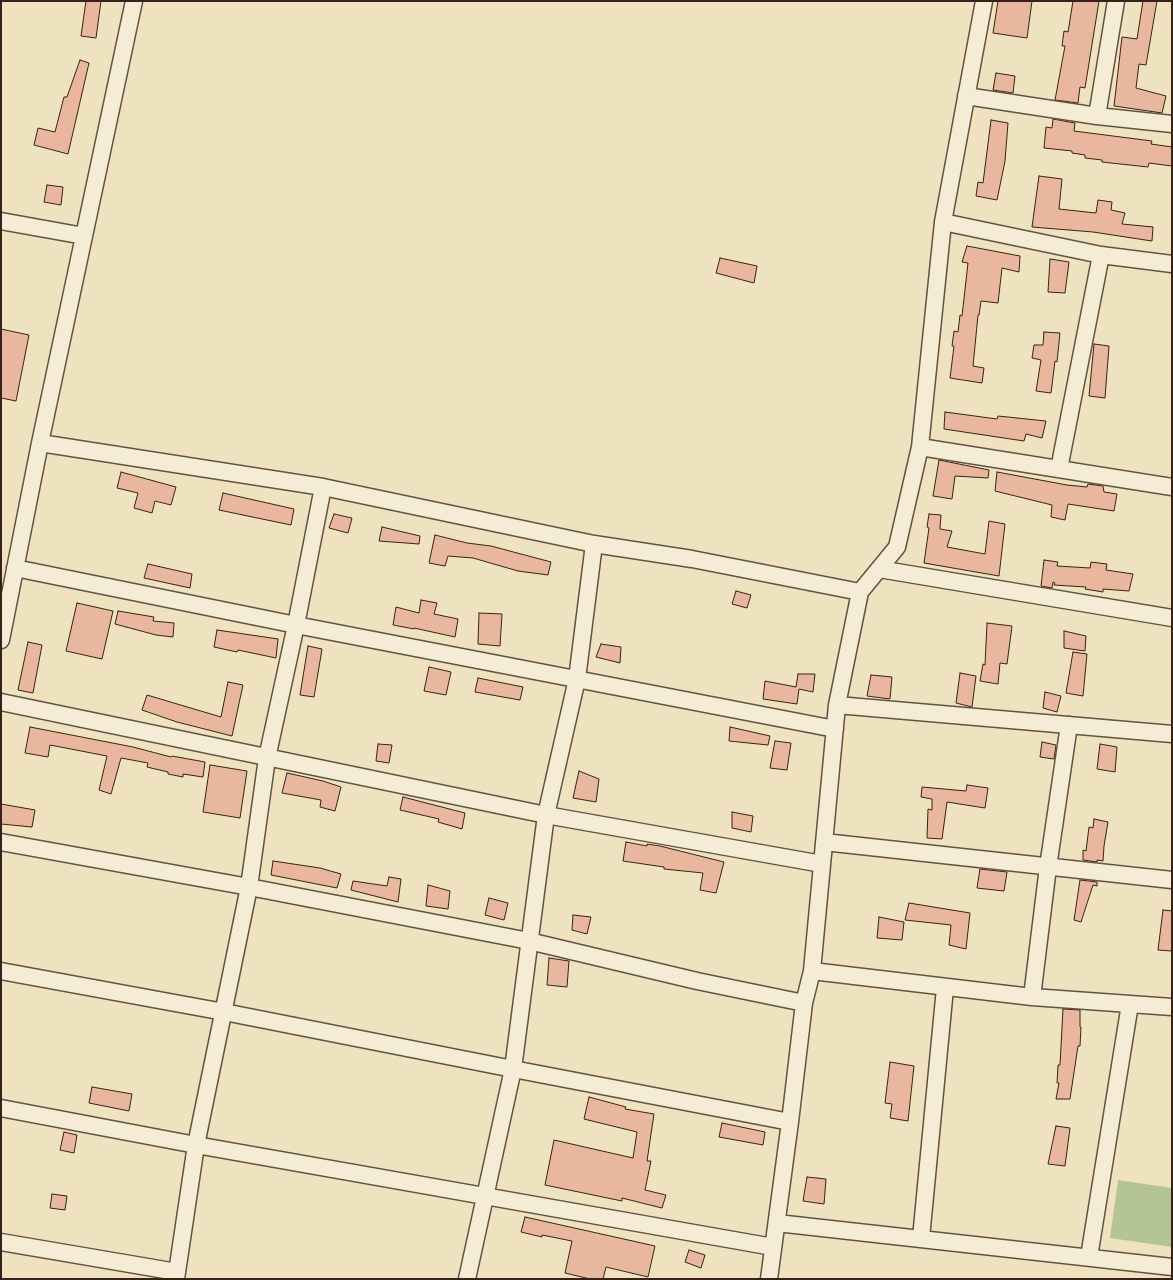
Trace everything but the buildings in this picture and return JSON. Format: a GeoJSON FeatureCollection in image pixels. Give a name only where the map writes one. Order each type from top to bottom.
{"type":"FeatureCollection","features":[{"type":"Feature","properties":{"kind":"street"},"geometry":{"type":"LineString","coordinates":[[1,640],[40,443],[134,1]]}},
{"type":"Feature","properties":{"kind":"street"},"geometry":{"type":"LineString","coordinates":[[769,1279],[804,1003],[812,971],[837,705],[860,592],[897,548],[920,447],[943,222],[984,1]]}},
{"type":"Feature","properties":{"kind":"street"},"geometry":{"type":"LineString","coordinates":[[1097,116],[1116,1]]}},
{"type":"Feature","properties":{"kind":"street"},"geometry":{"type":"LineString","coordinates":[[966,96],[1097,116],[1172,124]]}},
{"type":"Feature","properties":{"kind":"street"},"geometry":{"type":"LineString","coordinates":[[1,221],[84,236]]}},
{"type":"Feature","properties":{"kind":"street"},"geometry":{"type":"LineString","coordinates":[[943,222],[1100,255],[1172,264]]}},
{"type":"Feature","properties":{"kind":"street"},"geometry":{"type":"LineString","coordinates":[[1059,469],[1100,255]]}},
{"type":"Feature","properties":{"kind":"street"},"geometry":{"type":"LineString","coordinates":[[40,443],[323,487],[594,544],[692,559],[860,592]]}},
{"type":"Feature","properties":{"kind":"street"},"geometry":{"type":"LineString","coordinates":[[920,447],[1172,486]]}},
{"type":"Feature","properties":{"kind":"street"},"geometry":{"type":"LineString","coordinates":[[1,1242],[176,1275],[196,1145],[249,887],[267,758],[323,487]]}},
{"type":"Feature","properties":{"kind":"street"},"geometry":{"type":"LineString","coordinates":[[467,1279],[513,1070],[546,815],[577,679],[594,544]]}},
{"type":"Feature","properties":{"kind":"street"},"geometry":{"type":"LineString","coordinates":[[15,568],[296,625],[835,729]]}},
{"type":"Feature","properties":{"kind":"street"},"geometry":{"type":"LineString","coordinates":[[879,569],[1172,618]]}},
{"type":"Feature","properties":{"kind":"street"},"geometry":{"type":"LineString","coordinates":[[1,702],[546,815],[822,864]]}},
{"type":"Feature","properties":{"kind":"street"},"geometry":{"type":"LineString","coordinates":[[837,705],[1172,734]]}},
{"type":"Feature","properties":{"kind":"street"},"geometry":{"type":"LineString","coordinates":[[1032,997],[1048,867],[1069,725]]}},
{"type":"Feature","properties":{"kind":"street"},"geometry":{"type":"LineString","coordinates":[[1,842],[530,941],[697,981],[804,1003]]}},
{"type":"Feature","properties":{"kind":"street"},"geometry":{"type":"LineString","coordinates":[[824,842],[1172,880]]}},
{"type":"Feature","properties":{"kind":"street"},"geometry":{"type":"LineString","coordinates":[[1,971],[224,1012],[513,1070],[790,1122]]}},
{"type":"Feature","properties":{"kind":"street"},"geometry":{"type":"LineString","coordinates":[[812,971],[1032,997],[1172,1007]]}},
{"type":"Feature","properties":{"kind":"street"},"geometry":{"type":"LineString","coordinates":[[921,1238],[945,988]]}},
{"type":"Feature","properties":{"kind":"street"},"geometry":{"type":"LineString","coordinates":[[1089,1257],[1130,1004]]}},
{"type":"Feature","properties":{"kind":"street"},"geometry":{"type":"LineString","coordinates":[[1,1108],[196,1145],[773,1247]]}},
{"type":"Feature","properties":{"kind":"street"},"geometry":{"type":"LineString","coordinates":[[777,1222],[1172,1266]]}},
{"type":"Feature","properties":{"kind":"green space"},"geometry":{"type":"Polygon","coordinates":[[[1118,1180],[1172,1188],[1172,1247],[1110,1238],[1118,1180]]]}}]}
